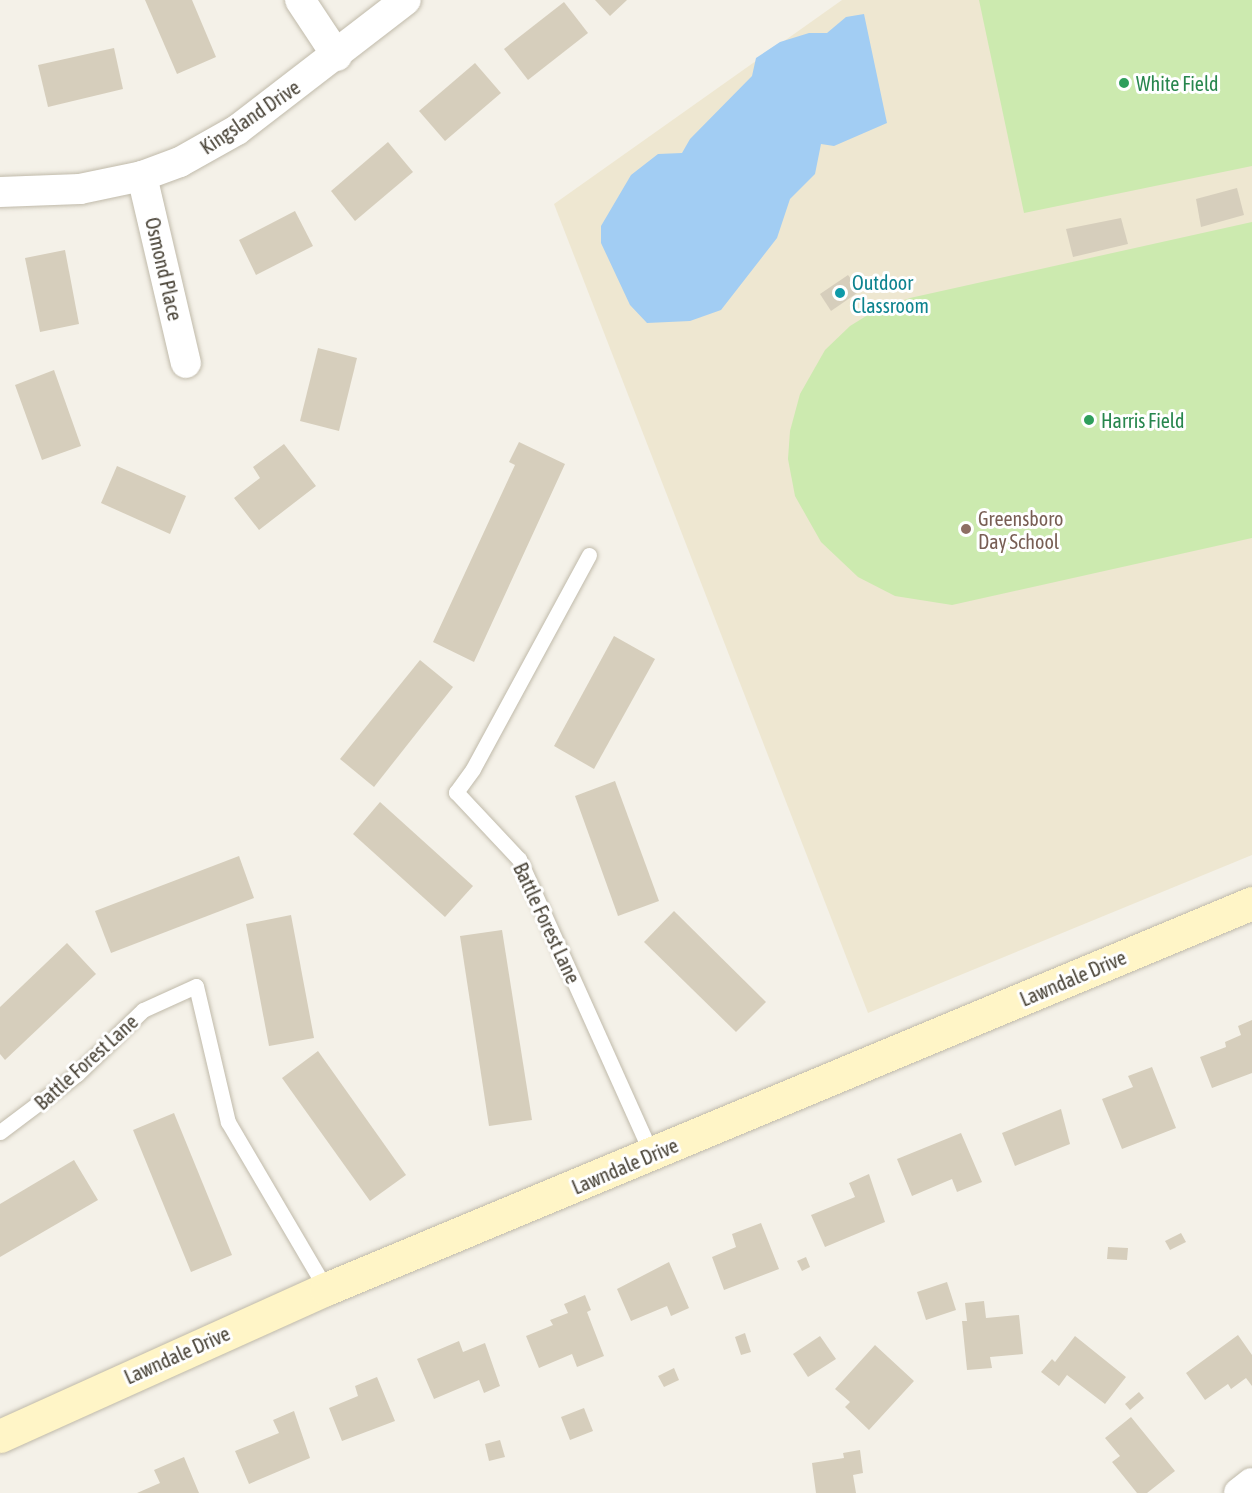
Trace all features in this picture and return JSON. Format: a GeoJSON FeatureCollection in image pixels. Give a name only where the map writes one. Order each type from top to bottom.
{"type":"FeatureCollection","features":[{"type":"Feature","properties":{"kind":"main road","name":"Lawndale Drive"},"geometry":{"type":"LineString","coordinates":[[0,1436],[326,1289],[1252,903]]}},
{"type":"Feature","properties":{"kind":"street"},"geometry":{"type":"LineString","coordinates":[[300,0],[337,56]]}},
{"type":"Feature","properties":{"kind":"street","name":"Kingsland Drive"},"geometry":{"type":"LineString","coordinates":[[0,192],[80,189],[142,176],[180,162],[237,130],[337,56],[406,0]]}},
{"type":"Feature","properties":{"kind":"street","name":"Osmond Place"},"geometry":{"type":"LineString","coordinates":[[142,176],[186,363]]}},
{"type":"Feature","properties":{"kind":"street"},"geometry":{"type":"LineString","coordinates":[[1239,1493],[1252,1483]]}},
{"type":"Feature","properties":{"kind":"lane","name":"Battle Forest Lane"},"geometry":{"type":"LineString","coordinates":[[589,555],[473,769],[456,792],[519,859],[652,1155]]}},
{"type":"Feature","properties":{"kind":"lane","name":"Battle Forest Lane"},"geometry":{"type":"LineString","coordinates":[[0,1132],[77,1074],[143,1010],[171,994],[196,986],[228,1122],[326,1289]]}},
{"type":"Feature","properties":{"kind":"shaded area","name":"Greensboro Day School"},"geometry":{"type":"Polygon","coordinates":[[[842,0],[1252,0],[1252,855],[868,1013],[554,204],[842,0]]]}},
{"type":"Feature","properties":{"kind":"green space","name":"White Field"},"geometry":{"type":"Polygon","coordinates":[[[979,0],[1252,0],[1252,166],[1024,213],[979,0]]]}},
{"type":"Feature","properties":{"kind":"green space","name":"Harris Field"},"geometry":{"type":"Polygon","coordinates":[[[1252,222],[1252,538],[952,605],[895,596],[858,577],[821,542],[795,496],[788,459],[790,431],[800,394],[825,350],[850,326],[876,310],[910,298],[1252,222]]]}},
{"type":"Feature","properties":{"kind":"water"},"geometry":{"type":"Polygon","coordinates":[[[864,14],[887,123],[834,146],[821,144],[815,174],[790,199],[777,238],[721,310],[690,321],[647,323],[630,305],[601,243],[601,226],[631,175],[658,154],[682,153],[690,139],[752,76],[756,58],[780,42],[809,33],[827,33],[846,17],[864,14]]]}},
{"type":"Feature","properties":{"kind":"building"},"geometry":{"type":"Polygon","coordinates":[[[145,0],[192,0],[216,57],[177,74],[145,0]]]}},
{"type":"Feature","properties":{"kind":"building"},"geometry":{"type":"Polygon","coordinates":[[[595,0],[627,0],[610,16],[595,0]]]}},
{"type":"Feature","properties":{"kind":"building"},"geometry":{"type":"Polygon","coordinates":[[[564,2],[588,33],[528,80],[504,49],[564,2]]]}},
{"type":"Feature","properties":{"kind":"building"},"geometry":{"type":"Polygon","coordinates":[[[114,48],[123,89],[48,107],[38,65],[114,48]]]}},
{"type":"Feature","properties":{"kind":"building"},"geometry":{"type":"Polygon","coordinates":[[[475,63],[501,93],[445,141],[419,111],[475,63]]]}},
{"type":"Feature","properties":{"kind":"building"},"geometry":{"type":"Polygon","coordinates":[[[388,142],[413,172],[355,221],[331,191],[388,142]]]}},
{"type":"Feature","properties":{"kind":"building"},"geometry":{"type":"Polygon","coordinates":[[[1237,188],[1244,215],[1201,227],[1196,199],[1237,188]]]}},
{"type":"Feature","properties":{"kind":"building"},"geometry":{"type":"Polygon","coordinates":[[[295,211],[313,246],[256,275],[239,240],[295,211]]]}},
{"type":"Feature","properties":{"kind":"building"},"geometry":{"type":"Polygon","coordinates":[[[1121,218],[1128,244],[1073,257],[1066,229],[1121,218]]]}},
{"type":"Feature","properties":{"kind":"building"},"geometry":{"type":"Polygon","coordinates":[[[65,250],[79,324],[40,332],[25,258],[65,250]]]}},
{"type":"Feature","properties":{"kind":"building","name":"Outdoor Classroom"},"geometry":{"type":"Polygon","coordinates":[[[848,275],[860,291],[831,311],[820,294],[848,275]]]}},
{"type":"Feature","properties":{"kind":"building"},"geometry":{"type":"Polygon","coordinates":[[[318,348],[357,358],[339,431],[300,421],[318,348]]]}},
{"type":"Feature","properties":{"kind":"building"},"geometry":{"type":"Polygon","coordinates":[[[54,370],[81,446],[42,460],[15,385],[54,370]]]}},
{"type":"Feature","properties":{"kind":"building"},"geometry":{"type":"Polygon","coordinates":[[[519,442],[565,464],[474,662],[433,642],[515,465],[509,462],[519,442]]]}},
{"type":"Feature","properties":{"kind":"building"},"geometry":{"type":"Polygon","coordinates":[[[284,444],[316,486],[259,530],[234,498],[260,478],[253,467],[284,444]]]}},
{"type":"Feature","properties":{"kind":"building"},"geometry":{"type":"Polygon","coordinates":[[[117,466],[186,496],[170,534],[101,503],[117,466]]]}},
{"type":"Feature","properties":{"kind":"building"},"geometry":{"type":"Polygon","coordinates":[[[614,636],[655,659],[594,769],[554,746],[614,636]]]}},
{"type":"Feature","properties":{"kind":"building"},"geometry":{"type":"Polygon","coordinates":[[[420,660],[453,687],[374,787],[340,759],[420,660]]]}},
{"type":"Feature","properties":{"kind":"building"},"geometry":{"type":"Polygon","coordinates":[[[615,781],[659,901],[618,916],[575,796],[615,781]]]}},
{"type":"Feature","properties":{"kind":"building"},"geometry":{"type":"Polygon","coordinates":[[[380,802],[473,886],[445,917],[353,834],[380,802]]]}},
{"type":"Feature","properties":{"kind":"building"},"geometry":{"type":"Polygon","coordinates":[[[239,856],[254,898],[111,953],[95,911],[239,856]]]}},
{"type":"Feature","properties":{"kind":"building"},"geometry":{"type":"Polygon","coordinates":[[[674,911],[766,1002],[736,1032],[644,942],[674,911]]]}},
{"type":"Feature","properties":{"kind":"building"},"geometry":{"type":"Polygon","coordinates":[[[291,915],[314,1038],[269,1046],[246,924],[291,915]]]}},
{"type":"Feature","properties":{"kind":"building"},"geometry":{"type":"Polygon","coordinates":[[[502,930],[532,1120],[489,1126],[460,936],[502,930]]]}},
{"type":"Feature","properties":{"kind":"building"},"geometry":{"type":"Polygon","coordinates":[[[67,943],[96,974],[5,1060],[0,1054],[0,1007],[67,943]]]}},
{"type":"Feature","properties":{"kind":"building"},"geometry":{"type":"Polygon","coordinates":[[[1252,1020],[1252,1073],[1212,1088],[1200,1057],[1226,1047],[1225,1042],[1241,1035],[1238,1026],[1252,1020]]]}},
{"type":"Feature","properties":{"kind":"building"},"geometry":{"type":"Polygon","coordinates":[[[318,1051],[406,1175],[370,1201],[282,1078],[318,1051]]]}},
{"type":"Feature","properties":{"kind":"building"},"geometry":{"type":"Polygon","coordinates":[[[1152,1067],[1176,1128],[1122,1149],[1102,1099],[1133,1087],[1128,1076],[1152,1067]]]}},
{"type":"Feature","properties":{"kind":"building"},"geometry":{"type":"Polygon","coordinates":[[[1061,1109],[1070,1144],[1015,1166],[1002,1133],[1061,1109]]]}},
{"type":"Feature","properties":{"kind":"building"},"geometry":{"type":"Polygon","coordinates":[[[174,1113],[232,1255],[191,1272],[133,1130],[174,1113]]]}},
{"type":"Feature","properties":{"kind":"building"},"geometry":{"type":"Polygon","coordinates":[[[961,1133],[982,1182],[957,1192],[952,1179],[912,1196],[897,1159],[961,1133]]]}},
{"type":"Feature","properties":{"kind":"building"},"geometry":{"type":"Polygon","coordinates":[[[74,1160],[98,1200],[0,1257],[0,1204],[74,1160]]]}},
{"type":"Feature","properties":{"kind":"building"},"geometry":{"type":"Polygon","coordinates":[[[869,1174],[885,1222],[825,1247],[811,1215],[855,1197],[849,1183],[869,1174]]]}},
{"type":"Feature","properties":{"kind":"building"},"geometry":{"type":"Polygon","coordinates":[[[761,1223],[779,1269],[724,1290],[712,1257],[736,1247],[732,1234],[761,1223]]]}},
{"type":"Feature","properties":{"kind":"building"},"geometry":{"type":"Polygon","coordinates":[[[1181,1233],[1186,1242],[1170,1250],[1165,1241],[1181,1233]]]}},
{"type":"Feature","properties":{"kind":"building"},"geometry":{"type":"Polygon","coordinates":[[[1108,1247],[1128,1248],[1127,1260],[1107,1259],[1108,1247]]]}},
{"type":"Feature","properties":{"kind":"building"},"geometry":{"type":"Polygon","coordinates":[[[806,1257],[810,1267],[802,1271],[797,1261],[806,1257]]]}},
{"type":"Feature","properties":{"kind":"building"},"geometry":{"type":"Polygon","coordinates":[[[669,1262],[689,1308],[671,1316],[667,1306],[631,1321],[617,1289],[669,1262]]]}},
{"type":"Feature","properties":{"kind":"building"},"geometry":{"type":"Polygon","coordinates":[[[947,1282],[956,1310],[926,1320],[917,1292],[947,1282]]]}},
{"type":"Feature","properties":{"kind":"building"},"geometry":{"type":"Polygon","coordinates":[[[585,1295],[591,1310],[587,1312],[604,1356],[577,1367],[572,1354],[539,1368],[526,1336],[553,1325],[550,1320],[568,1313],[564,1304],[585,1295]]]}},
{"type":"Feature","properties":{"kind":"building"},"geometry":{"type":"Polygon","coordinates":[[[984,1301],[986,1318],[1019,1315],[1023,1354],[990,1357],[992,1368],[967,1370],[962,1321],[967,1321],[965,1303],[984,1301]]]}},
{"type":"Feature","properties":{"kind":"building"},"geometry":{"type":"Polygon","coordinates":[[[745,1333],[751,1352],[741,1355],[735,1337],[745,1333]]]}},
{"type":"Feature","properties":{"kind":"building"},"geometry":{"type":"Polygon","coordinates":[[[1238,1335],[1252,1355],[1252,1386],[1246,1378],[1231,1389],[1228,1384],[1205,1400],[1186,1373],[1238,1335]]]}},
{"type":"Feature","properties":{"kind":"building"},"geometry":{"type":"Polygon","coordinates":[[[820,1336],[836,1359],[808,1377],[793,1354],[820,1336]]]}},
{"type":"Feature","properties":{"kind":"building"},"geometry":{"type":"Polygon","coordinates":[[[1075,1336],[1126,1377],[1105,1404],[1067,1375],[1059,1386],[1041,1372],[1052,1359],[1055,1362],[1075,1336]]]}},
{"type":"Feature","properties":{"kind":"building"},"geometry":{"type":"Polygon","coordinates":[[[459,1341],[463,1352],[485,1343],[500,1386],[484,1393],[479,1380],[434,1399],[417,1359],[459,1341]]]}},
{"type":"Feature","properties":{"kind":"building"},"geometry":{"type":"Polygon","coordinates":[[[875,1345],[914,1381],[869,1430],[845,1407],[850,1402],[835,1389],[875,1345]]]}},
{"type":"Feature","properties":{"kind":"building"},"geometry":{"type":"Polygon","coordinates":[[[674,1368],[679,1380],[664,1387],[658,1376],[674,1368]]]}},
{"type":"Feature","properties":{"kind":"building"},"geometry":{"type":"Polygon","coordinates":[[[377,1377],[395,1421],[342,1441],[329,1408],[358,1396],[355,1386],[377,1377]]]}},
{"type":"Feature","properties":{"kind":"building"},"geometry":{"type":"Polygon","coordinates":[[[1139,1392],[1144,1398],[1130,1410],[1125,1404],[1139,1392]]]}},
{"type":"Feature","properties":{"kind":"building"},"geometry":{"type":"Polygon","coordinates":[[[584,1408],[593,1431],[570,1440],[561,1417],[584,1408]]]}},
{"type":"Feature","properties":{"kind":"building"},"geometry":{"type":"Polygon","coordinates":[[[294,1411],[310,1458],[249,1484],[235,1451],[279,1433],[273,1420],[294,1411]]]}},
{"type":"Feature","properties":{"kind":"building"},"geometry":{"type":"Polygon","coordinates":[[[1131,1417],[1175,1471],[1147,1493],[1137,1493],[1112,1462],[1120,1456],[1105,1438],[1131,1417]]]}},
{"type":"Feature","properties":{"kind":"building"},"geometry":{"type":"Polygon","coordinates":[[[500,1440],[505,1457],[489,1461],[485,1444],[500,1440]]]}},
{"type":"Feature","properties":{"kind":"building"},"geometry":{"type":"Polygon","coordinates":[[[860,1450],[863,1473],[853,1475],[856,1493],[816,1493],[812,1463],[844,1458],[843,1453],[860,1450]]]}},
{"type":"Feature","properties":{"kind":"building"},"geometry":{"type":"Polygon","coordinates":[[[184,1457],[199,1493],[137,1493],[160,1483],[154,1470],[184,1457]]]}},
{"type":"Feature","properties":{"kind":"place","name":"White Field"},"geometry":{"type":"Point","coordinates":[1124,83]}},
{"type":"Feature","properties":{"kind":"place","name":"Outdoor Classroom"},"geometry":{"type":"Point","coordinates":[840,293]}},
{"type":"Feature","properties":{"kind":"place","name":"Harris Field"},"geometry":{"type":"Point","coordinates":[1089,420]}},
{"type":"Feature","properties":{"kind":"place","name":"Greensboro Day School"},"geometry":{"type":"Point","coordinates":[966,529]}}]}
